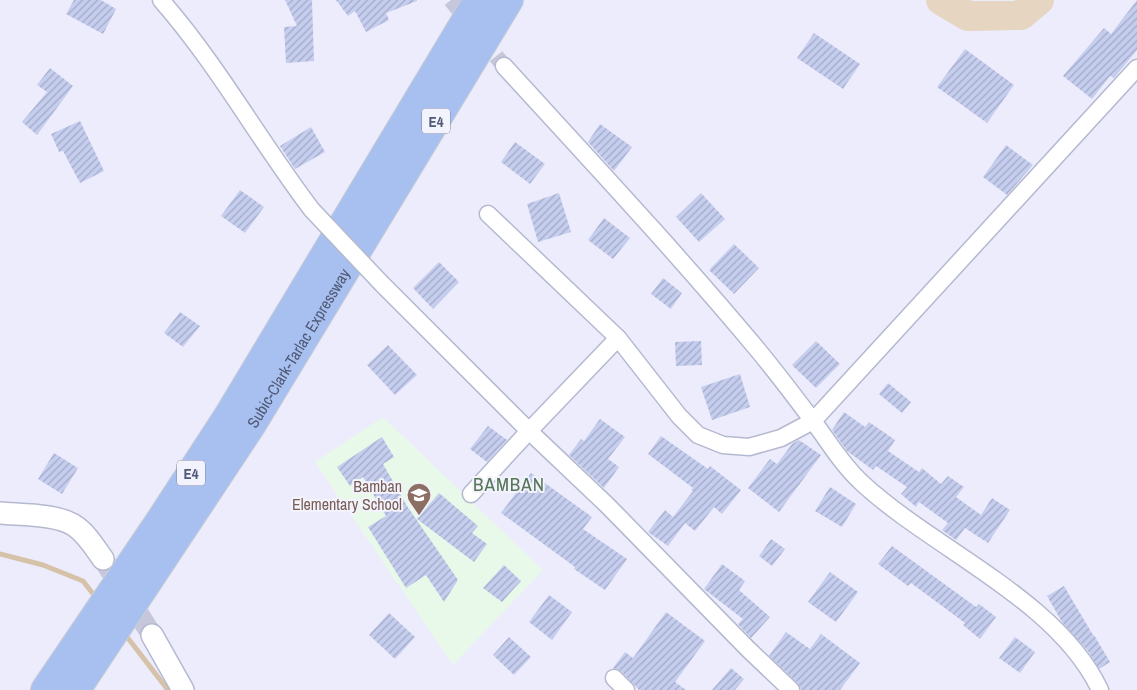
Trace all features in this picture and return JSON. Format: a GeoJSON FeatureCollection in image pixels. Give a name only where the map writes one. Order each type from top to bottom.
{"type":"FeatureCollection","features":[{"type":"Feature","properties":{"kind":"highway","name":"Subic-Clark-Tarlac Expressway"},"geometry":{"type":"LineString","coordinates":[[46,690],[228,416],[478,0]]}},
{"type":"Feature","properties":{"kind":"highway","name":"Subic-Clark-Tarlac Expressway"},"geometry":{"type":"LineString","coordinates":[[76,690],[251,426],[509,0]]}},
{"type":"Feature","properties":{"kind":"street"},"geometry":{"type":"LineString","coordinates":[[161,0],[180,21],[283,172],[312,210],[382,284],[529,431],[614,511],[748,649],[791,690]]}},
{"type":"Feature","properties":{"kind":"street"},"geometry":{"type":"LineString","coordinates":[[504,66],[594,164],[758,350],[813,420],[842,462],[861,482],[896,511],[999,583],[1035,611],[1055,629],[1081,658],[1100,690]]}},
{"type":"Feature","properties":{"kind":"street"},"geometry":{"type":"LineString","coordinates":[[488,214],[618,338],[679,416],[698,435],[723,446],[749,447],[781,438],[813,420],[1137,68]]}},
{"type":"Feature","properties":{"kind":"street"},"geometry":{"type":"LineString","coordinates":[[471,494],[618,338]]}},
{"type":"Feature","properties":{"kind":"street"},"geometry":{"type":"LineString","coordinates":[[0,513],[63,520],[76,526],[103,559]]}},
{"type":"Feature","properties":{"kind":"street"},"geometry":{"type":"LineString","coordinates":[[152,635],[183,690]]}},
{"type":"Feature","properties":{"kind":"shaded area","name":"Bamban Elementary School"},"geometry":{"type":"Polygon","coordinates":[[[383,417],[543,570],[453,665],[315,462],[383,417]]]}},
{"type":"Feature","properties":{"kind":"building"},"geometry":{"type":"Polygon","coordinates":[[[74,0],[101,0],[116,9],[103,34],[66,14],[74,0]]]}},
{"type":"Feature","properties":{"kind":"building"},"geometry":{"type":"Polygon","coordinates":[[[285,0],[312,0],[314,61],[286,63],[284,27],[297,26],[285,0]]]}},
{"type":"Feature","properties":{"kind":"building"},"geometry":{"type":"Polygon","coordinates":[[[336,0],[417,1],[386,13],[389,20],[366,32],[355,11],[348,16],[336,0]]]}},
{"type":"Feature","properties":{"kind":"building"},"geometry":{"type":"Polygon","coordinates":[[[1137,0],[1137,50],[1114,78],[1110,76],[1092,99],[1063,76],[1104,28],[1111,34],[1137,0]]]}},
{"type":"Feature","properties":{"kind":"building"},"geometry":{"type":"Polygon","coordinates":[[[814,33],[860,64],[843,89],[797,58],[814,33]]]}},
{"type":"Feature","properties":{"kind":"building"},"geometry":{"type":"Polygon","coordinates":[[[965,49],[1014,85],[987,123],[937,87],[965,49]]]}},
{"type":"Feature","properties":{"kind":"building"},"geometry":{"type":"Polygon","coordinates":[[[50,68],[73,86],[37,135],[22,122],[47,92],[37,85],[50,68]]]}},
{"type":"Feature","properties":{"kind":"building"},"geometry":{"type":"Polygon","coordinates":[[[80,121],[104,171],[80,183],[63,151],[59,152],[51,134],[80,121]]]}},
{"type":"Feature","properties":{"kind":"building"},"geometry":{"type":"Polygon","coordinates":[[[600,124],[632,147],[614,171],[588,142],[600,124]]]}},
{"type":"Feature","properties":{"kind":"building"},"geometry":{"type":"Polygon","coordinates":[[[311,127],[325,152],[295,169],[280,146],[311,127]]]}},
{"type":"Feature","properties":{"kind":"building"},"geometry":{"type":"Polygon","coordinates":[[[515,142],[545,164],[530,184],[501,162],[515,142]]]}},
{"type":"Feature","properties":{"kind":"building"},"geometry":{"type":"Polygon","coordinates":[[[1006,145],[1033,165],[1007,195],[983,177],[1006,145]]]}},
{"type":"Feature","properties":{"kind":"building"},"geometry":{"type":"Polygon","coordinates":[[[240,190],[264,207],[245,233],[221,216],[240,190]]]}},
{"type":"Feature","properties":{"kind":"building"},"geometry":{"type":"Polygon","coordinates":[[[559,193],[571,232],[538,242],[527,204],[559,193]]]}},
{"type":"Feature","properties":{"kind":"building"},"geometry":{"type":"Polygon","coordinates":[[[701,193],[725,219],[699,242],[676,217],[701,193]]]}},
{"type":"Feature","properties":{"kind":"building"},"geometry":{"type":"Polygon","coordinates":[[[604,218],[630,238],[613,259],[588,240],[604,218]]]}},
{"type":"Feature","properties":{"kind":"building"},"geometry":{"type":"Polygon","coordinates":[[[734,244],[759,268],[734,294],[709,270],[734,244]]]}},
{"type":"Feature","properties":{"kind":"building"},"geometry":{"type":"Polygon","coordinates":[[[439,262],[459,282],[433,309],[413,288],[439,262]]]}},
{"type":"Feature","properties":{"kind":"building"},"geometry":{"type":"Polygon","coordinates":[[[663,278],[682,293],[671,309],[651,294],[663,278]]]}},
{"type":"Feature","properties":{"kind":"building"},"geometry":{"type":"Polygon","coordinates":[[[180,312],[200,326],[183,347],[164,333],[180,312]]]}},
{"type":"Feature","properties":{"kind":"building"},"geometry":{"type":"Polygon","coordinates":[[[701,341],[702,365],[676,366],[675,342],[701,341]]]}},
{"type":"Feature","properties":{"kind":"building"},"geometry":{"type":"Polygon","coordinates":[[[816,341],[840,364],[816,388],[792,365],[816,341]]]}},
{"type":"Feature","properties":{"kind":"building"},"geometry":{"type":"Polygon","coordinates":[[[388,345],[417,375],[395,395],[367,365],[388,345]]]}},
{"type":"Feature","properties":{"kind":"building"},"geometry":{"type":"Polygon","coordinates":[[[740,374],[750,407],[712,420],[701,387],[740,374]]]}},
{"type":"Feature","properties":{"kind":"building"},"geometry":{"type":"Polygon","coordinates":[[[888,383],[911,402],[902,413],[879,394],[888,383]]]}},
{"type":"Feature","properties":{"kind":"building"},"geometry":{"type":"Polygon","coordinates":[[[844,412],[865,427],[869,422],[895,440],[888,451],[919,472],[922,468],[941,484],[948,476],[964,487],[956,497],[981,515],[992,498],[1010,510],[988,543],[965,528],[956,540],[942,530],[948,523],[919,502],[916,507],[901,494],[907,487],[876,466],[873,470],[847,451],[832,430],[844,412]]]}},
{"type":"Feature","properties":{"kind":"building"},"geometry":{"type":"Polygon","coordinates":[[[600,419],[625,437],[608,459],[619,467],[604,488],[569,455],[581,439],[584,441],[600,419]]]}},
{"type":"Feature","properties":{"kind":"building"},"geometry":{"type":"Polygon","coordinates":[[[488,426],[507,440],[487,462],[470,449],[488,426]]]}},
{"type":"Feature","properties":{"kind":"building"},"geometry":{"type":"Polygon","coordinates":[[[661,436],[708,469],[710,466],[741,490],[722,514],[714,507],[695,531],[685,523],[668,546],[648,532],[665,510],[673,517],[693,491],[691,490],[693,488],[648,454],[661,436]]]}},
{"type":"Feature","properties":{"kind":"building"},"geometry":{"type":"Polygon","coordinates":[[[382,437],[394,457],[383,464],[407,506],[458,580],[444,602],[426,575],[406,588],[368,527],[386,516],[363,477],[350,486],[337,467],[382,437]]]}},
{"type":"Feature","properties":{"kind":"building"},"geometry":{"type":"Polygon","coordinates":[[[799,440],[821,455],[779,512],[748,488],[770,459],[777,464],[792,444],[799,440]]]}},
{"type":"Feature","properties":{"kind":"building"},"geometry":{"type":"Polygon","coordinates":[[[54,453],[78,468],[62,494],[38,479],[54,453]]]}},
{"type":"Feature","properties":{"kind":"building"},"geometry":{"type":"Polygon","coordinates":[[[531,473],[592,517],[583,529],[627,559],[605,590],[574,569],[575,567],[501,513],[531,473]]]}},
{"type":"Feature","properties":{"kind":"building"},"geometry":{"type":"Polygon","coordinates":[[[830,487],[856,504],[842,527],[815,511],[830,487]]]}},
{"type":"Feature","properties":{"kind":"building"},"geometry":{"type":"Polygon","coordinates":[[[439,493],[478,526],[472,533],[487,544],[474,562],[417,519],[439,493]]]}},
{"type":"Feature","properties":{"kind":"building"},"geometry":{"type":"Polygon","coordinates":[[[771,539],[785,549],[772,566],[759,556],[771,539]]]}},
{"type":"Feature","properties":{"kind":"building"},"geometry":{"type":"Polygon","coordinates":[[[892,546],[976,607],[979,604],[996,617],[980,639],[963,625],[965,623],[911,583],[908,586],[878,564],[892,546]]]}},
{"type":"Feature","properties":{"kind":"building"},"geometry":{"type":"Polygon","coordinates":[[[722,564],[745,581],[739,590],[770,617],[751,638],[738,624],[743,619],[704,589],[722,564]]]}},
{"type":"Feature","properties":{"kind":"building"},"geometry":{"type":"Polygon","coordinates":[[[504,565],[521,581],[502,602],[483,588],[504,565]]]}},
{"type":"Feature","properties":{"kind":"building"},"geometry":{"type":"Polygon","coordinates":[[[830,572],[858,592],[836,622],[808,602],[830,572]]]}},
{"type":"Feature","properties":{"kind":"building"},"geometry":{"type":"Polygon","coordinates":[[[1064,586],[1110,662],[1099,669],[1088,651],[1062,622],[1047,596],[1064,586]]]}},
{"type":"Feature","properties":{"kind":"building"},"geometry":{"type":"Polygon","coordinates":[[[549,595],[572,612],[552,640],[529,622],[549,595]]]}},
{"type":"Feature","properties":{"kind":"building"},"geometry":{"type":"Polygon","coordinates":[[[666,612],[705,641],[675,682],[686,690],[639,690],[621,671],[613,668],[625,652],[633,658],[666,612]]]}},
{"type":"Feature","properties":{"kind":"building"},"geometry":{"type":"Polygon","coordinates":[[[389,613],[415,637],[395,659],[369,635],[389,613]]]}},
{"type":"Feature","properties":{"kind":"building"},"geometry":{"type":"Polygon","coordinates":[[[786,632],[810,649],[821,634],[860,663],[840,690],[801,690],[798,683],[769,656],[786,632]]]}},
{"type":"Feature","properties":{"kind":"building"},"geometry":{"type":"Polygon","coordinates":[[[509,637],[531,657],[514,675],[493,655],[509,637]]]}},
{"type":"Feature","properties":{"kind":"building"},"geometry":{"type":"Polygon","coordinates":[[[1015,637],[1035,652],[1020,673],[999,658],[1015,637]]]}},
{"type":"Feature","properties":{"kind":"building"},"geometry":{"type":"Polygon","coordinates":[[[731,668],[744,679],[735,690],[712,690],[731,668]]]}},
{"type":"Feature","properties":{"kind":"waterway"},"geometry":{"type":"LineString","coordinates":[[941,0],[968,16],[1021,15],[1039,0]]}},
{"type":"Feature","properties":{"kind":"waterway"},"geometry":{"type":"LineString","coordinates":[[0,554],[43,565],[83,581],[97,599]]}},
{"type":"Feature","properties":{"kind":"waterway"},"geometry":{"type":"LineString","coordinates":[[124,633],[168,690]]}},
{"type":"Feature","properties":{"kind":"tunnel"},"geometry":{"type":"LineString","coordinates":[[451,0],[504,66]]}},
{"type":"Feature","properties":{"kind":"tunnel"},"geometry":{"type":"LineString","coordinates":[[103,559],[152,635]]}},
{"type":"Feature","properties":{"kind":"place","name":"Bamban Elementary School"},"geometry":{"type":"Point","coordinates":[419,516]}},
{"type":"Feature","properties":{"kind":"district","name":"BAMBAN"},"geometry":{"type":"Point","coordinates":[509,484]}}]}
